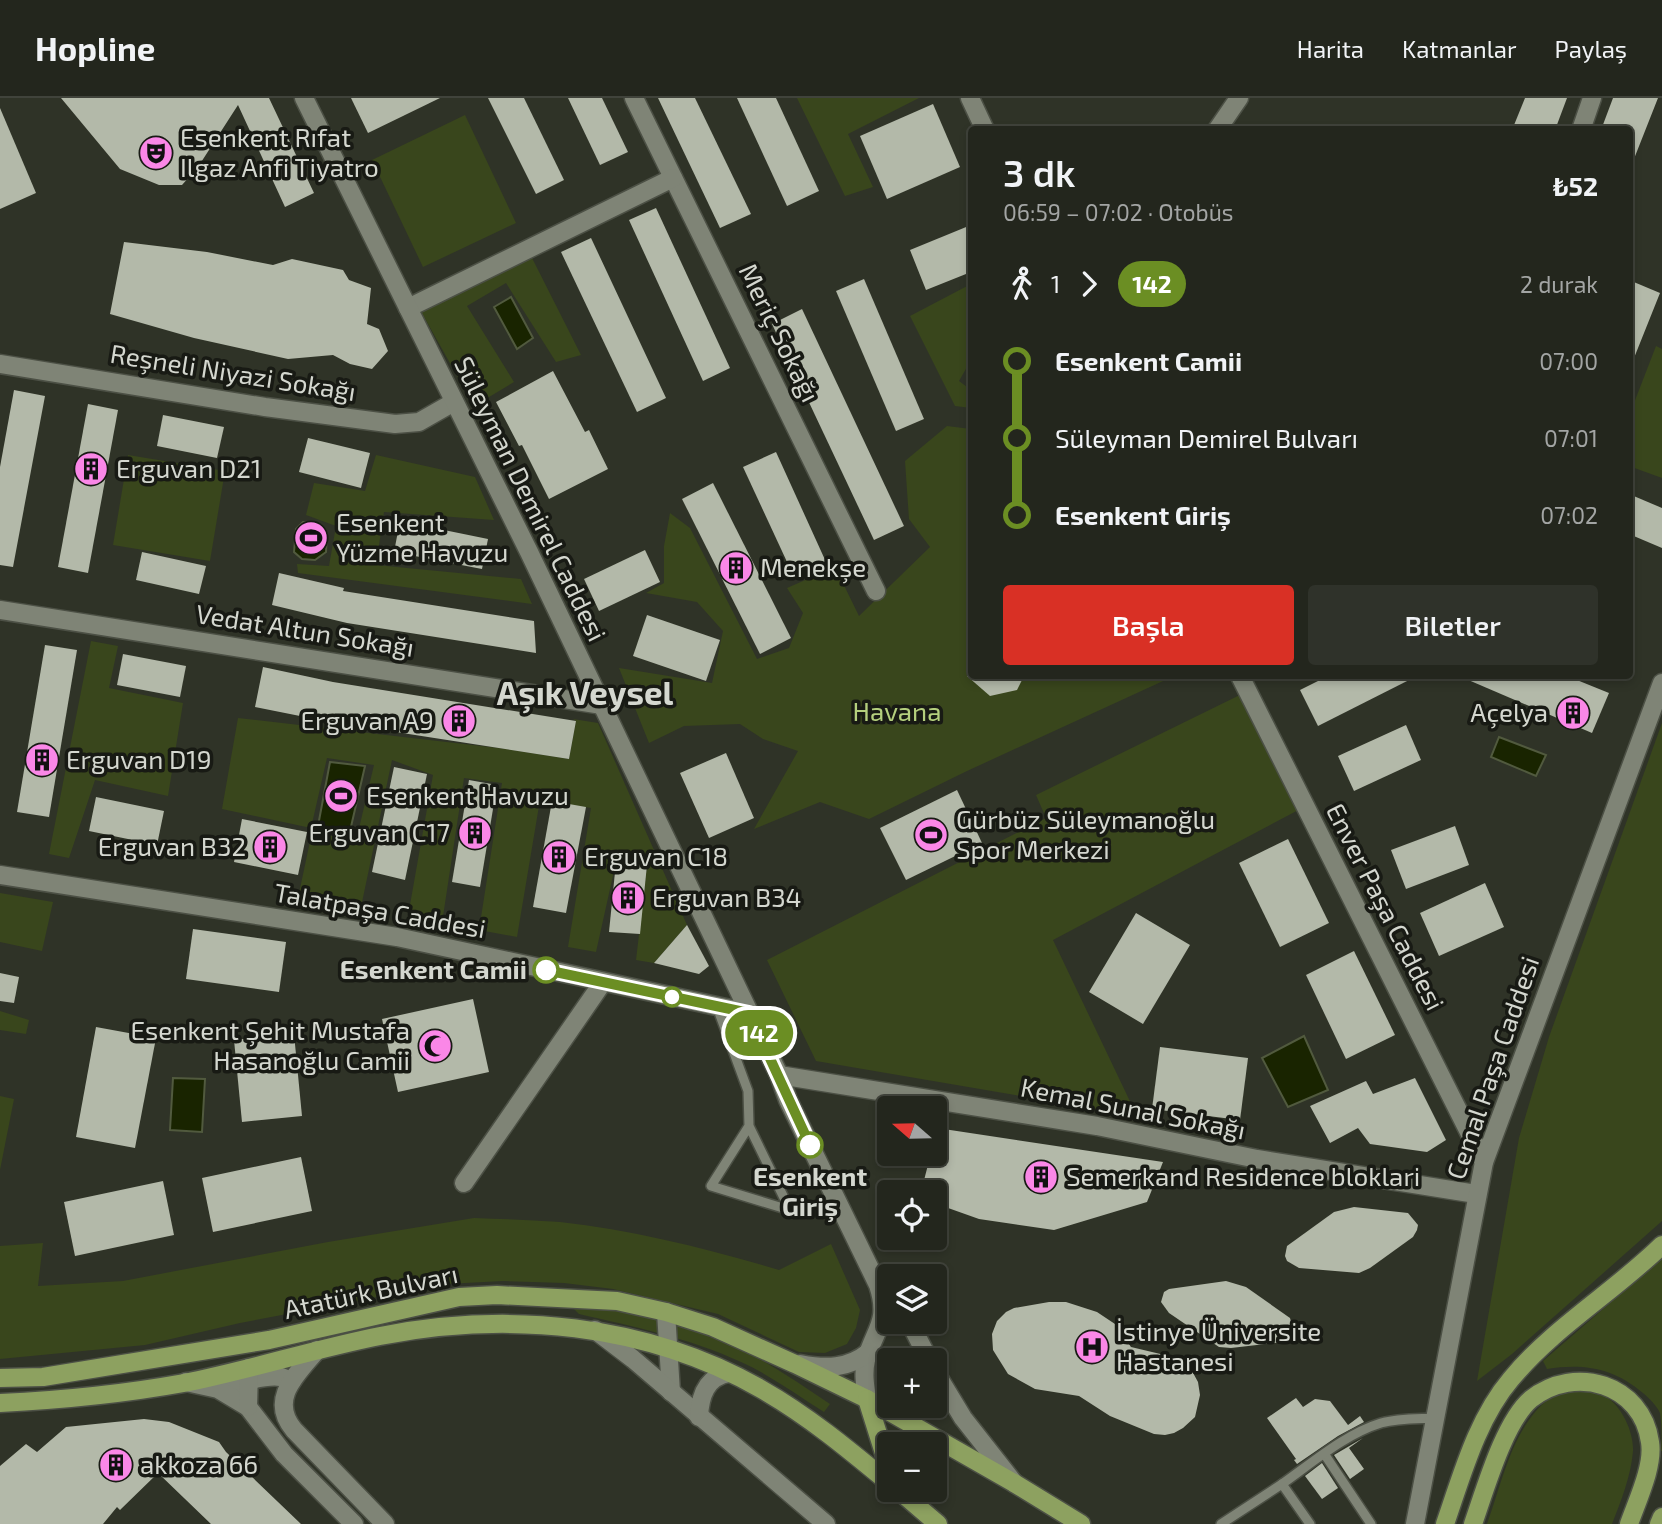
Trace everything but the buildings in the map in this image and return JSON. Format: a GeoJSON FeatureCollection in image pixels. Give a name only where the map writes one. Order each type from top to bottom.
{"type":"FeatureCollection","features":[{"type":"Feature","properties":{"kind":"main road"},"geometry":{"type":"LineString","coordinates":[[1445,1524],[1474,1443],[1487,1415],[1509,1381],[1542,1345],[1617,1286],[1662,1245]]}},
{"type":"Feature","properties":{"kind":"main road","name":"Atatürk Bulvarı"},"geometry":{"type":"LineString","coordinates":[[0,1378],[43,1377],[269,1340],[459,1297],[497,1295],[617,1301],[666,1312],[713,1327],[795,1364],[867,1399],[1081,1524]]}},
{"type":"Feature","properties":{"kind":"main road","name":"Atatürk Bulvarı"},"geometry":{"type":"LineString","coordinates":[[0,1403],[77,1399],[248,1375],[317,1350],[381,1336],[466,1326],[542,1325],[595,1330],[668,1349],[729,1373],[801,1414],[877,1474]]}},
{"type":"Feature","properties":{"kind":"main road"},"geometry":{"type":"LineString","coordinates":[[248,1375],[257,1350],[269,1340]]}},
{"type":"Feature","properties":{"kind":"main road"},"geometry":{"type":"LineString","coordinates":[[1473,1524],[1508,1430],[1530,1400],[1558,1383],[1589,1381],[1611,1387],[1628,1400],[1645,1420],[1651,1445],[1644,1483],[1629,1524]]}},
{"type":"Feature","properties":{"kind":"main road"},"geometry":{"type":"LineString","coordinates":[[867,1399],[877,1432]]}},
{"type":"Feature","properties":{"kind":"main road"},"geometry":{"type":"LineString","coordinates":[[912,1502],[938,1524]]}},
{"type":"Feature","properties":{"kind":"main road"},"geometry":{"type":"LineString","coordinates":[[1659,1524],[1662,1517]]}},
{"type":"Feature","properties":{"kind":"street","name":"Süleyman Demirel Caddesi"},"geometry":{"type":"LineString","coordinates":[[304,98],[602,705],[878,1285],[883,1315],[869,1352],[864,1375],[867,1399]]}},
{"type":"Feature","properties":{"kind":"street","name":"Meriç Sokağı"},"geometry":{"type":"LineString","coordinates":[[634,98],[876,591]]}},
{"type":"Feature","properties":{"kind":"street"},"geometry":{"type":"LineString","coordinates":[[970,98],[983,126]]}},
{"type":"Feature","properties":{"kind":"street"},"geometry":{"type":"LineString","coordinates":[[1220,126],[1239,98]]}},
{"type":"Feature","properties":{"kind":"street"},"geometry":{"type":"LineString","coordinates":[[1582,126],[1592,98]]}},
{"type":"Feature","properties":{"kind":"street"},"geometry":{"type":"LineString","coordinates":[[408,308],[673,178]]}},
{"type":"Feature","properties":{"kind":"street","name":"Reşneli Niyazi Sokağı"},"geometry":{"type":"LineString","coordinates":[[0,363],[253,405],[395,424],[419,422],[454,402]]}},
{"type":"Feature","properties":{"kind":"street","name":"Vedat Altun Sokağı"},"geometry":{"type":"LineString","coordinates":[[0,610],[602,705]]}},
{"type":"Feature","properties":{"kind":"street","name":"Enver Paşa Caddesi"},"geometry":{"type":"LineString","coordinates":[[1242,679],[1484,1162]]}},
{"type":"Feature","properties":{"kind":"street","name":"Cemal Paşa Caddesi"},"geometry":{"type":"LineString","coordinates":[[1415,1524],[1484,1162],[1662,684]]}},
{"type":"Feature","properties":{"kind":"street","name":"Talatpaşa Caddesi"},"geometry":{"type":"LineString","coordinates":[[0,875],[397,937],[749,1013]]}},
{"type":"Feature","properties":{"kind":"street"},"geometry":{"type":"LineString","coordinates":[[464,1183],[603,982]]}},
{"type":"Feature","properties":{"kind":"street","name":"Süleyman Demirel Caddesi"},"geometry":{"type":"LineString","coordinates":[[779,1075],[794,1096],[880,1264]]}},
{"type":"Feature","properties":{"kind":"street","name":"Kemal Sunal Sokağı"},"geometry":{"type":"LineString","coordinates":[[779,1075],[1097,1126],[1257,1159],[1476,1194]]}},
{"type":"Feature","properties":{"kind":"street"},"geometry":{"type":"LineString","coordinates":[[666,1312],[671,1392]]}},
{"type":"Feature","properties":{"kind":"street"},"geometry":{"type":"LineString","coordinates":[[595,1330],[826,1524]]}},
{"type":"Feature","properties":{"kind":"street"},"geometry":{"type":"LineString","coordinates":[[317,1350],[286,1391],[283,1405],[289,1424],[385,1524]]}},
{"type":"Feature","properties":{"kind":"street"},"geometry":{"type":"LineString","coordinates":[[795,1364],[813,1367],[843,1366],[869,1352]]}},
{"type":"Feature","properties":{"kind":"street"},"geometry":{"type":"LineString","coordinates":[[699,1417],[705,1388],[716,1377],[729,1373]]}},
{"type":"Feature","properties":{"kind":"street"},"geometry":{"type":"LineString","coordinates":[[225,1392],[230,1385],[248,1375],[279,1376],[292,1381]]}},
{"type":"Feature","properties":{"kind":"street"},"geometry":{"type":"LineString","coordinates":[[248,1375],[248,1407]]}},
{"type":"Feature","properties":{"kind":"street"},"geometry":{"type":"LineString","coordinates":[[186,1382],[225,1392],[248,1407],[284,1454],[354,1524]]}},
{"type":"Feature","properties":{"kind":"street"},"geometry":{"type":"LineString","coordinates":[[947,1392],[963,1418],[1014,1483]]}},
{"type":"Feature","properties":{"kind":"lane"},"geometry":{"type":"LineString","coordinates":[[717,1007],[748,1091],[749,1126],[788,1204],[787,1209],[711,1186],[749,1126]]}},
{"type":"Feature","properties":{"kind":"lane"},"geometry":{"type":"LineString","coordinates":[[1221,1524],[1359,1431],[1405,1419],[1436,1418]]}},
{"type":"Feature","properties":{"kind":"lane"},"geometry":{"type":"LineString","coordinates":[[1325,1455],[1371,1524]]}},
{"type":"Feature","properties":{"kind":"lane"},"geometry":{"type":"LineString","coordinates":[[1282,1484],[1310,1524]]}},
{"type":"Feature","properties":{"kind":"green space"},"geometry":{"type":"Polygon","coordinates":[[[797,98],[919,98],[848,134],[873,187],[845,196],[797,98]]]}},
{"type":"Feature","properties":{"kind":"green space"},"geometry":{"type":"Polygon","coordinates":[[[465,115],[516,223],[423,267],[372,160],[465,115]]]}},
{"type":"Feature","properties":{"kind":"green space"},"geometry":{"type":"Polygon","coordinates":[[[530,254],[581,355],[556,362],[506,283],[467,306],[514,382],[474,406],[419,308],[530,254]]]}},
{"type":"Feature","properties":{"kind":"green space"},"geometry":{"type":"Polygon","coordinates":[[[968,286],[968,365],[959,381],[968,388],[968,408],[955,406],[910,316],[968,286]]]}},
{"type":"Feature","properties":{"kind":"green space"},"geometry":{"type":"Polygon","coordinates":[[[1656,346],[1662,349],[1662,478],[1633,467],[1633,406],[1656,346]]]}},
{"type":"Feature","properties":{"kind":"green space","name":"Havana"},"geometry":{"type":"Polygon","coordinates":[[[947,426],[968,429],[968,679],[1167,679],[869,819],[820,802],[754,829],[798,751],[763,739],[740,724],[684,726],[649,743],[619,668],[712,683],[723,631],[697,602],[646,593],[664,583],[664,546],[670,513],[690,528],[757,659],[789,648],[803,613],[787,588],[835,567],[859,616],[930,547],[909,519],[905,461],[947,426]]]}},
{"type":"Feature","properties":{"kind":"green space"},"geometry":{"type":"Polygon","coordinates":[[[128,455],[225,471],[210,561],[113,545],[128,455]]]}},
{"type":"Feature","properties":{"kind":"green space"},"geometry":{"type":"Polygon","coordinates":[[[376,455],[475,477],[494,520],[384,512],[376,565],[521,579],[532,604],[298,573],[297,564],[329,566],[336,526],[306,515],[314,483],[365,491],[376,455]]]}},
{"type":"Feature","properties":{"kind":"green space"},"geometry":{"type":"Polygon","coordinates":[[[91,641],[118,646],[109,688],[183,703],[168,796],[95,780],[69,858],[49,854],[91,641]]]}},
{"type":"Feature","properties":{"kind":"green space"},"geometry":{"type":"Polygon","coordinates":[[[1248,691],[1304,807],[1053,940],[1137,1116],[816,1061],[767,960],[1046,818],[1036,795],[1248,691]]]}},
{"type":"Feature","properties":{"kind":"green space"},"geometry":{"type":"Polygon","coordinates":[[[238,718],[507,749],[569,759],[576,721],[573,719],[598,723],[687,925],[654,963],[636,960],[647,866],[616,862],[596,952],[568,947],[591,808],[540,800],[517,937],[479,930],[502,783],[464,778],[442,923],[408,916],[433,775],[392,760],[361,907],[298,898],[312,832],[356,841],[374,765],[327,758],[311,828],[222,809],[238,718]]]}},
{"type":"Feature","properties":{"kind":"green space"},"geometry":{"type":"Polygon","coordinates":[[[1662,723],[1662,1221],[1512,1354],[1477,1381],[1519,1138],[1549,1037],[1662,723]]]}},
{"type":"Feature","properties":{"kind":"green space"},"geometry":{"type":"Polygon","coordinates":[[[0,893],[53,902],[42,951],[0,942],[0,893]]]}},
{"type":"Feature","properties":{"kind":"green space"},"geometry":{"type":"Polygon","coordinates":[[[0,1011],[29,1020],[26,1034],[0,1030],[0,1011]]]}},
{"type":"Feature","properties":{"kind":"green space"},"geometry":{"type":"Polygon","coordinates":[[[0,1096],[14,1099],[0,1170],[0,1096]]]}},
{"type":"Feature","properties":{"kind":"green space"},"geometry":{"type":"Polygon","coordinates":[[[474,1218],[560,1222],[615,1230],[698,1248],[779,1270],[831,1244],[860,1310],[856,1328],[847,1344],[825,1353],[799,1352],[718,1314],[613,1289],[564,1283],[503,1281],[446,1284],[240,1323],[145,1345],[0,1359],[0,1246],[43,1243],[38,1286],[123,1281],[328,1242],[474,1218]]]}},
{"type":"Feature","properties":{"kind":"green space"},"geometry":{"type":"Polygon","coordinates":[[[1662,1258],[1662,1432],[1657,1408],[1621,1378],[1586,1367],[1547,1369],[1543,1361],[1662,1258]]]}},
{"type":"Feature","properties":{"kind":"green space"},"geometry":{"type":"Polygon","coordinates":[[[597,1306],[673,1324],[729,1344],[768,1364],[830,1404],[824,1412],[741,1362],[702,1346],[579,1314],[573,1308],[597,1306]]]}},
{"type":"Feature","properties":{"kind":"green space"},"geometry":{"type":"Polygon","coordinates":[[[1561,1391],[1599,1393],[1613,1402],[1628,1425],[1633,1443],[1632,1460],[1612,1524],[1487,1524],[1505,1468],[1521,1432],[1545,1402],[1561,1391]]]}},
{"type":"Feature","properties":{"kind":"shaded area"},"geometry":{"type":"Polygon","coordinates":[[[511,297],[533,338],[517,349],[494,307],[511,297]]]}},
{"type":"Feature","properties":{"kind":"shaded area","name":"Esenkent Yüzme Havuzu"},"geometry":{"type":"Polygon","coordinates":[[[303,522],[313,522],[327,534],[326,552],[315,560],[302,559],[294,552],[296,529],[303,522]]]}},
{"type":"Feature","properties":{"kind":"shaded area"},"geometry":{"type":"Polygon","coordinates":[[[1499,737],[1546,755],[1536,776],[1491,757],[1499,737]]]}},
{"type":"Feature","properties":{"kind":"shaded area","name":"Esenkent Havuzu"},"geometry":{"type":"Polygon","coordinates":[[[330,762],[365,766],[350,831],[318,826],[330,762]]]}},
{"type":"Feature","properties":{"kind":"shaded area"},"geometry":{"type":"Polygon","coordinates":[[[1304,1036],[1328,1090],[1288,1107],[1262,1058],[1304,1036]]]}},
{"type":"Feature","properties":{"kind":"shaded area"},"geometry":{"type":"Polygon","coordinates":[[[173,1078],[205,1079],[202,1132],[170,1130],[173,1078]]]}},
{"type":"Feature","properties":{"kind":"bus line","name":"142"},"geometry":{"type":"LineString","coordinates":[[546,970],[749,1013],[810,1145]]}},
{"type":"Feature","properties":{"kind":"place","name":"Esenkent Rıfat Ilgaz Anfi Tiyatro"},"geometry":{"type":"Point","coordinates":[156,153]}},
{"type":"Feature","properties":{"kind":"place","name":"Erguvan D21"},"geometry":{"type":"Point","coordinates":[91,469]}},
{"type":"Feature","properties":{"kind":"place","name":"Esenkent Yüzme Havuzu"},"geometry":{"type":"Point","coordinates":[311,538]}},
{"type":"Feature","properties":{"kind":"place","name":"Menekşe"},"geometry":{"type":"Point","coordinates":[736,568]}},
{"type":"Feature","properties":{"kind":"place","name":"Açelya"},"geometry":{"type":"Point","coordinates":[1573,713]}},
{"type":"Feature","properties":{"kind":"place","name":"Erguvan A9"},"geometry":{"type":"Point","coordinates":[459,721]}},
{"type":"Feature","properties":{"kind":"place","name":"Erguvan D19"},"geometry":{"type":"Point","coordinates":[42,760]}},
{"type":"Feature","properties":{"kind":"place","name":"Esenkent Havuzu"},"geometry":{"type":"Point","coordinates":[341,796]}},
{"type":"Feature","properties":{"kind":"place","name":"Erguvan C17"},"geometry":{"type":"Point","coordinates":[475,833]}},
{"type":"Feature","properties":{"kind":"place","name":"Gürbüz Süleymanoğlu Spor Merkezi"},"geometry":{"type":"Point","coordinates":[931,835]}},
{"type":"Feature","properties":{"kind":"place","name":"Erguvan B32"},"geometry":{"type":"Point","coordinates":[270,847]}},
{"type":"Feature","properties":{"kind":"place","name":"Erguvan C18"},"geometry":{"type":"Point","coordinates":[559,857]}},
{"type":"Feature","properties":{"kind":"place","name":"Erguvan B34"},"geometry":{"type":"Point","coordinates":[628,898]}},
{"type":"Feature","properties":{"kind":"place","name":"Esenkent Camii"},"geometry":{"type":"Point","coordinates":[546,970]}},
{"type":"Feature","properties":{"kind":"place","name":"Esenkent Şehit Mustafa Hasanoğlu Camii"},"geometry":{"type":"Point","coordinates":[435,1046]}},
{"type":"Feature","properties":{"kind":"place","name":"Esenkent Giriş"},"geometry":{"type":"Point","coordinates":[810,1145]}},
{"type":"Feature","properties":{"kind":"place","name":"Semerkand Residence bloklari"},"geometry":{"type":"Point","coordinates":[1041,1177]}},
{"type":"Feature","properties":{"kind":"place","name":"İstinye Üniversite Hastanesi"},"geometry":{"type":"Point","coordinates":[1092,1347]}},
{"type":"Feature","properties":{"kind":"place","name":"akkoza 66"},"geometry":{"type":"Point","coordinates":[116,1465]}},
{"type":"Feature","properties":{"kind":"district","name":"Aşık Veysel"},"geometry":{"type":"Point","coordinates":[585,693]}}]}
